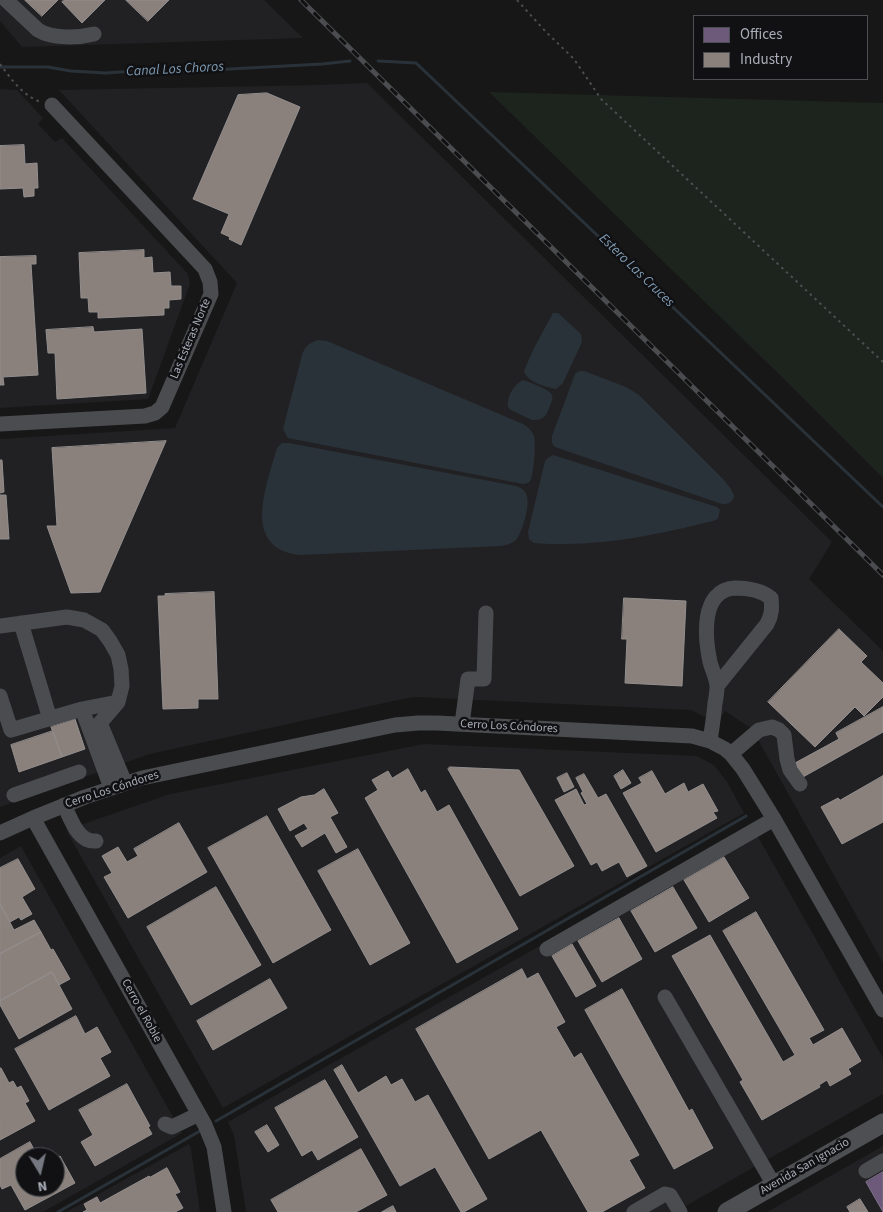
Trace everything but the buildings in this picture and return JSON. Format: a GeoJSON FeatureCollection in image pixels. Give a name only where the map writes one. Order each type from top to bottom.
{"type":"FeatureCollection","features":[{"type":"Feature","properties":{"kind":"main road","name":"Avenida San Ignacio"},"geometry":{"type":"LineString","coordinates":[[726,1212],[883,1123]]}},
{"type":"Feature","properties":{"kind":"street"},"geometry":{"type":"LineString","coordinates":[[6,0],[43,34],[74,38],[94,34]]}},
{"type":"Feature","properties":{"kind":"street","name":"Las Esteras Norte"},"geometry":{"type":"LineString","coordinates":[[0,424],[145,416],[155,413],[162,407],[210,294],[210,282],[205,269],[52,105]]}},
{"type":"Feature","properties":{"kind":"street"},"geometry":{"type":"LineString","coordinates":[[710,741],[717,686],[710,661],[706,631],[708,612],[715,598],[724,591],[733,588],[752,589],[764,593],[771,598],[772,611],[767,624],[717,686]]}},
{"type":"Feature","properties":{"kind":"street"},"geometry":{"type":"LineString","coordinates":[[462,724],[468,679],[484,679],[486,612]]}},
{"type":"Feature","properties":{"kind":"street"},"geometry":{"type":"LineString","coordinates":[[0,626],[67,617],[84,620],[102,630],[118,655],[122,669],[122,686],[118,702],[100,723],[118,786]]}},
{"type":"Feature","properties":{"kind":"street"},"geometry":{"type":"LineString","coordinates":[[21,623],[50,720]]}},
{"type":"Feature","properties":{"kind":"street"},"geometry":{"type":"LineString","coordinates":[[0,696],[11,730],[82,709],[118,702]]}},
{"type":"Feature","properties":{"kind":"street"},"geometry":{"type":"LineString","coordinates":[[82,709],[118,786]]}},
{"type":"Feature","properties":{"kind":"street","name":"Cerro Los Cóndores"},"geometry":{"type":"LineString","coordinates":[[0,833],[64,805],[157,774],[395,725],[418,723],[462,724],[692,736],[718,744],[731,754],[743,769],[774,819],[883,1010]]}},
{"type":"Feature","properties":{"kind":"street"},"geometry":{"type":"LineString","coordinates":[[731,754],[758,730],[772,727],[780,730],[784,735],[790,770],[800,784]]}},
{"type":"Feature","properties":{"kind":"street"},"geometry":{"type":"LineString","coordinates":[[14,795],[77,772],[86,797]]}},
{"type":"Feature","properties":{"kind":"street"},"geometry":{"type":"LineString","coordinates":[[64,805],[75,828],[83,838],[96,841]]}},
{"type":"Feature","properties":{"kind":"street","name":"Cerro el Roble"},"geometry":{"type":"LineString","coordinates":[[33,818],[210,1135],[214,1148],[224,1212]]}},
{"type":"Feature","properties":{"kind":"street"},"geometry":{"type":"LineString","coordinates":[[547,949],[774,819]]}},
{"type":"Feature","properties":{"kind":"street"},"geometry":{"type":"LineString","coordinates":[[665,997],[774,1185]]}},
{"type":"Feature","properties":{"kind":"street"},"geometry":{"type":"LineString","coordinates":[[165,1124],[172,1127],[199,1114]]}},
{"type":"Feature","properties":{"kind":"street"},"geometry":{"type":"LineString","coordinates":[[866,1171],[883,1161]]}},
{"type":"Feature","properties":{"kind":"street"},"geometry":{"type":"LineString","coordinates":[[634,1212],[665,1194],[670,1195],[680,1212]]}},
{"type":"Feature","properties":{"kind":"path"},"geometry":{"type":"LineString","coordinates":[[517,0],[574,59],[601,99],[883,362]]}},
{"type":"Feature","properties":{"kind":"path"},"geometry":{"type":"LineString","coordinates":[[0,64],[17,86],[33,99],[52,105]]}},
{"type":"Feature","properties":{"kind":"shaded area"},"geometry":{"type":"Polygon","coordinates":[[[0,0],[264,0],[303,38],[22,47],[0,21],[0,0]]]}},
{"type":"Feature","properties":{"kind":"shaded area"},"geometry":{"type":"Polygon","coordinates":[[[367,83],[832,542],[809,579],[883,651],[883,963],[752,729],[725,711],[717,723],[691,710],[416,697],[150,754],[0,807],[0,439],[175,428],[237,283],[59,90],[367,83]]]}},
{"type":"Feature","properties":{"kind":"shaded area"},"geometry":{"type":"Polygon","coordinates":[[[0,89],[17,90],[43,118],[38,124],[55,142],[62,138],[188,274],[190,284],[148,399],[0,408],[0,89]]]}},
{"type":"Feature","properties":{"kind":"shaded area"},"geometry":{"type":"Polygon","coordinates":[[[489,92],[883,103],[883,478],[783,378],[489,92]]]}},
{"type":"Feature","properties":{"kind":"shaded area"},"geometry":{"type":"Polygon","coordinates":[[[553,313],[558,313],[581,334],[582,342],[563,383],[556,389],[533,381],[524,371],[553,313]]]}},
{"type":"Feature","properties":{"kind":"shaded area"},"geometry":{"type":"Polygon","coordinates":[[[319,340],[327,341],[525,425],[530,429],[535,439],[534,466],[530,481],[523,484],[288,438],[283,429],[302,355],[308,345],[319,340]]]}},
{"type":"Feature","properties":{"kind":"shaded area"},"geometry":{"type":"Polygon","coordinates":[[[579,371],[584,371],[626,387],[639,395],[723,479],[734,495],[732,501],[722,504],[555,447],[552,443],[552,436],[575,374],[579,371]]]}},
{"type":"Feature","properties":{"kind":"shaded area"},"geometry":{"type":"Polygon","coordinates":[[[523,380],[543,388],[552,395],[547,413],[543,418],[532,420],[508,407],[511,392],[523,380]]]}},
{"type":"Feature","properties":{"kind":"shaded area"},"geometry":{"type":"Polygon","coordinates":[[[282,443],[516,486],[526,493],[528,501],[523,526],[516,540],[501,546],[300,555],[281,550],[270,541],[264,528],[262,513],[268,479],[277,448],[282,443]]]}},
{"type":"Feature","properties":{"kind":"shaded area"},"geometry":{"type":"Polygon","coordinates":[[[553,455],[717,507],[720,510],[718,519],[676,530],[621,540],[584,544],[534,543],[529,539],[528,532],[545,461],[553,455]]]}},
{"type":"Feature","properties":{"kind":"shaded area"},"geometry":{"type":"Polygon","coordinates":[[[424,744],[697,756],[714,765],[727,782],[744,813],[223,1108],[66,830],[170,794],[424,744]]]}},
{"type":"Feature","properties":{"kind":"shaded area"},"geometry":{"type":"Polygon","coordinates":[[[752,826],[883,1058],[883,1094],[675,1212],[246,1212],[234,1135],[228,1122],[752,826]]]}},
{"type":"Feature","properties":{"kind":"shaded area"},"geometry":{"type":"Polygon","coordinates":[[[21,846],[182,1133],[43,1212],[0,1212],[0,858],[21,846]]]}},
{"type":"Feature","properties":{"kind":"shaded area"},"geometry":{"type":"Polygon","coordinates":[[[189,1144],[200,1212],[66,1212],[189,1144]]]}},
{"type":"Feature","properties":{"kind":"shaded area"},"geometry":{"type":"Polygon","coordinates":[[[883,1146],[883,1212],[767,1212],[883,1146]]]}},
{"type":"Feature","properties":{"kind":"waterway","name":"Canal Los Choros"},"geometry":{"type":"LineString","coordinates":[[0,67],[48,67],[71,71],[106,73],[193,71],[350,61]]}},
{"type":"Feature","properties":{"kind":"waterway","name":"Estero Las Cruces"},"geometry":{"type":"LineString","coordinates":[[378,61],[416,63],[883,507]]}},
{"type":"Feature","properties":{"kind":"waterway"},"geometry":{"type":"LineString","coordinates":[[216,1121],[746,816]]}},
{"type":"Feature","properties":{"kind":"waterway"},"geometry":{"type":"LineString","coordinates":[[58,1212],[200,1131]]}},
{"type":"Feature","properties":{"kind":"railway"},"geometry":{"type":"LineString","coordinates":[[301,0],[883,575]]}}]}
